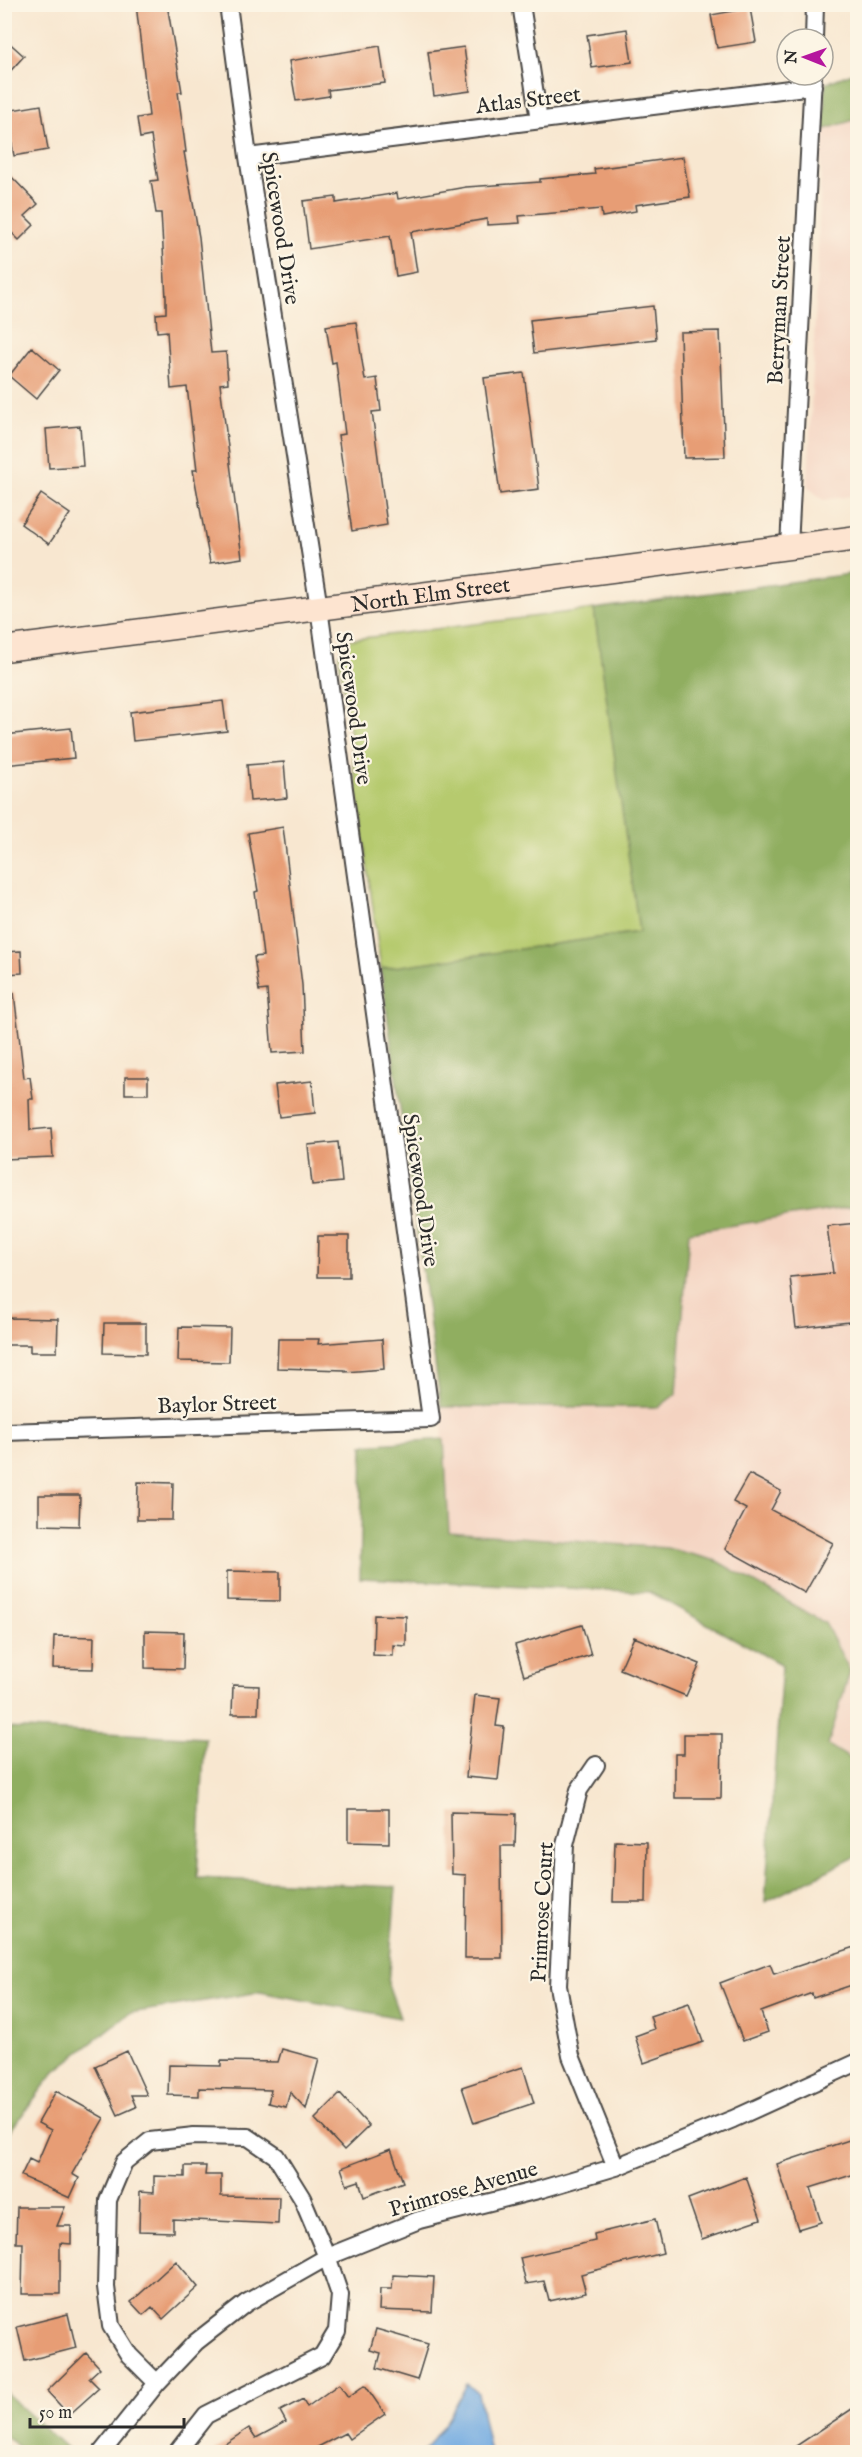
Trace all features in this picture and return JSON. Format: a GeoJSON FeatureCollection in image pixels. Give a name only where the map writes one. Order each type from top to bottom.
{"type":"FeatureCollection","features":[{"type":"Feature","properties":{"kind":"main road","name":"North Elm Street"},"geometry":{"type":"LineString","coordinates":[[4,649],[858,538]]}},
{"type":"Feature","properties":{"kind":"street","name":"Spicewood Drive"},"geometry":{"type":"LineString","coordinates":[[228,4],[248,157],[319,608],[431,1419]]}},
{"type":"Feature","properties":{"kind":"street"},"geometry":{"type":"LineString","coordinates":[[521,4],[539,120]]}},
{"type":"Feature","properties":{"kind":"street"},"geometry":{"type":"LineString","coordinates":[[814,27],[815,4]]}},
{"type":"Feature","properties":{"kind":"street","name":"Atlas Street"},"geometry":{"type":"LineString","coordinates":[[248,157],[539,120],[775,86]]}},
{"type":"Feature","properties":{"kind":"street","name":"Berryman Street"},"geometry":{"type":"LineString","coordinates":[[789,547],[813,87]]}},
{"type":"Feature","properties":{"kind":"street","name":"Baylor Street"},"geometry":{"type":"LineString","coordinates":[[4,1432],[431,1419]]}},
{"type":"Feature","properties":{"kind":"street","name":"Primrose Court"},"geometry":{"type":"LineString","coordinates":[[596,1765],[579,1790],[565,1845],[558,1986],[571,2056],[616,2167]]}},
{"type":"Feature","properties":{"kind":"street","name":"Primrose Avenue"},"geometry":{"type":"LineString","coordinates":[[102,2452],[157,2383],[196,2342],[246,2302],[327,2257],[419,2220],[542,2189],[616,2167],[733,2119],[858,2062]]}},
{"type":"Feature","properties":{"kind":"street"},"geometry":{"type":"LineString","coordinates":[[157,2383],[129,2355],[111,2326],[106,2287],[108,2200],[124,2162],[150,2141],[194,2136],[248,2137],[276,2156],[302,2198],[340,2295],[337,2331],[322,2356],[206,2415],[177,2452]]}},
{"type":"Feature","properties":{"kind":"shaded area"},"geometry":{"type":"Polygon","coordinates":[[[857,119],[857,495],[823,500],[808,487],[823,130],[857,119]]]}},
{"type":"Feature","properties":{"kind":"shaded area"},"geometry":{"type":"Polygon","coordinates":[[[857,1206],[857,1763],[828,1745],[850,1671],[825,1623],[717,1561],[667,1548],[448,1532],[441,1407],[660,1407],[677,1393],[689,1232],[857,1206]]]}},
{"type":"Feature","properties":{"kind":"green space"},"geometry":{"type":"Polygon","coordinates":[[[857,71],[857,119],[823,130],[826,87],[835,87],[835,80],[857,71]]]}},
{"type":"Feature","properties":{"kind":"green space"},"geometry":{"type":"Polygon","coordinates":[[[857,573],[857,1206],[689,1232],[677,1393],[659,1407],[441,1407],[381,969],[639,932],[594,609],[857,573]]]}},
{"type":"Feature","properties":{"kind":"green space"},"geometry":{"type":"Polygon","coordinates":[[[594,609],[640,932],[381,969],[339,655],[348,640],[594,609]]]}},
{"type":"Feature","properties":{"kind":"green space"},"geometry":{"type":"Polygon","coordinates":[[[444,1439],[449,1532],[667,1548],[717,1561],[825,1623],[850,1671],[828,1745],[857,1763],[857,1856],[765,1902],[782,1665],[649,1592],[360,1578],[363,1445],[444,1439]]]}},
{"type":"Feature","properties":{"kind":"green space"},"geometry":{"type":"Polygon","coordinates":[[[5,1728],[205,1738],[197,1878],[396,1887],[388,1984],[400,2018],[260,1992],[130,2013],[55,2071],[7,2135],[5,2146],[5,1728]]]}},
{"type":"Feature","properties":{"kind":"green space"},"geometry":{"type":"Polygon","coordinates":[[[5,2392],[71,2452],[27,2452],[5,2437],[5,2392]]]}},
{"type":"Feature","properties":{"kind":"water"},"geometry":{"type":"Polygon","coordinates":[[[467,2384],[478,2393],[490,2452],[423,2452],[448,2419],[467,2384]]]}},
{"type":"Feature","properties":{"kind":"building"},"geometry":{"type":"Polygon","coordinates":[[[136,4],[167,4],[182,92],[178,92],[186,152],[184,152],[199,237],[211,353],[226,352],[228,383],[220,384],[242,558],[210,563],[193,470],[197,470],[187,387],[171,389],[167,331],[157,332],[156,314],[166,313],[161,213],[156,213],[151,181],[158,180],[151,136],[140,138],[137,118],[149,116],[136,4]]]}},
{"type":"Feature","properties":{"kind":"building"},"geometry":{"type":"Polygon","coordinates":[[[750,8],[756,42],[717,48],[711,15],[750,8]]]}},
{"type":"Feature","properties":{"kind":"building"},"geometry":{"type":"Polygon","coordinates":[[[627,29],[632,62],[592,68],[587,35],[627,29]]]}},
{"type":"Feature","properties":{"kind":"building"},"geometry":{"type":"Polygon","coordinates":[[[4,38],[24,56],[4,78],[4,38]]]}},
{"type":"Feature","properties":{"kind":"building"},"geometry":{"type":"Polygon","coordinates":[[[380,46],[385,83],[328,90],[329,96],[296,101],[289,61],[380,46]]]}},
{"type":"Feature","properties":{"kind":"building"},"geometry":{"type":"Polygon","coordinates":[[[464,47],[470,91],[434,96],[428,52],[464,47]]]}},
{"type":"Feature","properties":{"kind":"building"},"geometry":{"type":"Polygon","coordinates":[[[41,105],[48,150],[14,156],[6,111],[41,105]]]}},
{"type":"Feature","properties":{"kind":"building"},"geometry":{"type":"Polygon","coordinates":[[[683,157],[690,197],[635,205],[636,211],[602,217],[601,209],[519,216],[520,223],[487,225],[487,219],[411,232],[417,272],[396,276],[390,236],[309,249],[303,201],[336,197],[336,203],[397,193],[398,199],[466,187],[540,182],[540,179],[595,174],[594,169],[683,157]]]}},
{"type":"Feature","properties":{"kind":"building"},"geometry":{"type":"Polygon","coordinates":[[[4,169],[38,204],[25,216],[34,225],[19,240],[4,225],[4,169]]]}},
{"type":"Feature","properties":{"kind":"building"},"geometry":{"type":"Polygon","coordinates":[[[653,306],[656,339],[534,353],[530,320],[653,306]]]}},
{"type":"Feature","properties":{"kind":"building"},"geometry":{"type":"Polygon","coordinates":[[[356,322],[365,380],[377,378],[381,411],[372,412],[387,525],[352,531],[338,435],[345,434],[336,362],[332,363],[326,326],[356,322]]]}},
{"type":"Feature","properties":{"kind":"building"},"geometry":{"type":"Polygon","coordinates":[[[720,331],[725,457],[684,458],[680,332],[720,331]]]}},
{"type":"Feature","properties":{"kind":"building"},"geometry":{"type":"Polygon","coordinates":[[[32,347],[59,370],[36,399],[9,376],[32,347]]]}},
{"type":"Feature","properties":{"kind":"building"},"geometry":{"type":"Polygon","coordinates":[[[524,373],[539,489],[500,494],[484,378],[524,373]]]}},
{"type":"Feature","properties":{"kind":"building"},"geometry":{"type":"Polygon","coordinates":[[[80,426],[83,466],[49,468],[46,429],[80,426]]]}},
{"type":"Feature","properties":{"kind":"building"},"geometry":{"type":"Polygon","coordinates":[[[41,494],[70,514],[49,544],[21,524],[41,494]]]}},
{"type":"Feature","properties":{"kind":"building"},"geometry":{"type":"Polygon","coordinates":[[[223,701],[227,731],[133,741],[130,712],[223,701]]]}},
{"type":"Feature","properties":{"kind":"building"},"geometry":{"type":"Polygon","coordinates":[[[71,728],[74,758],[4,765],[4,735],[71,728]]]}},
{"type":"Feature","properties":{"kind":"building"},"geometry":{"type":"Polygon","coordinates":[[[284,762],[287,798],[250,801],[247,765],[284,762]]]}},
{"type":"Feature","properties":{"kind":"building"},"geometry":{"type":"Polygon","coordinates":[[[283,827],[302,985],[305,1051],[272,1053],[267,990],[259,991],[254,957],[263,956],[255,892],[258,891],[248,833],[283,827]]]}},
{"type":"Feature","properties":{"kind":"building"},"geometry":{"type":"Polygon","coordinates":[[[21,951],[22,973],[4,974],[4,952],[21,951]]]}},
{"type":"Feature","properties":{"kind":"building"},"geometry":{"type":"Polygon","coordinates":[[[14,993],[24,1078],[30,1077],[33,1099],[29,1099],[30,1130],[51,1128],[53,1157],[4,1159],[4,994],[14,993]]]}},
{"type":"Feature","properties":{"kind":"building"},"geometry":{"type":"Polygon","coordinates":[[[125,1077],[148,1077],[148,1094],[125,1094],[125,1077]]]}},
{"type":"Feature","properties":{"kind":"building"},"geometry":{"type":"Polygon","coordinates":[[[312,1081],[315,1113],[279,1117],[275,1085],[312,1081]]]}},
{"type":"Feature","properties":{"kind":"building"},"geometry":{"type":"Polygon","coordinates":[[[338,1142],[342,1182],[312,1185],[308,1145],[338,1142]]]}},
{"type":"Feature","properties":{"kind":"building"},"geometry":{"type":"Polygon","coordinates":[[[858,1223],[858,1321],[796,1328],[790,1277],[833,1273],[827,1226],[858,1223]]]}},
{"type":"Feature","properties":{"kind":"building"},"geometry":{"type":"Polygon","coordinates":[[[318,1236],[349,1236],[349,1277],[317,1277],[318,1236]]]}},
{"type":"Feature","properties":{"kind":"building"},"geometry":{"type":"Polygon","coordinates":[[[6,1318],[58,1319],[57,1352],[30,1352],[30,1345],[5,1345],[6,1318]]]}},
{"type":"Feature","properties":{"kind":"building"},"geometry":{"type":"Polygon","coordinates":[[[104,1323],[146,1323],[146,1354],[103,1353],[104,1323]]]}},
{"type":"Feature","properties":{"kind":"building"},"geometry":{"type":"Polygon","coordinates":[[[179,1327],[230,1328],[229,1362],[178,1361],[179,1327]]]}},
{"type":"Feature","properties":{"kind":"building"},"geometry":{"type":"Polygon","coordinates":[[[278,1339],[319,1339],[318,1344],[382,1339],[384,1369],[345,1372],[345,1370],[277,1368],[278,1339]]]}},
{"type":"Feature","properties":{"kind":"building"},"geometry":{"type":"Polygon","coordinates":[[[749,1474],[781,1491],[771,1510],[833,1543],[805,1593],[725,1549],[746,1509],[733,1502],[749,1474]]]}},
{"type":"Feature","properties":{"kind":"building"},"geometry":{"type":"Polygon","coordinates":[[[138,1482],[173,1483],[172,1520],[137,1520],[138,1482]]]}},
{"type":"Feature","properties":{"kind":"building"},"geometry":{"type":"Polygon","coordinates":[[[39,1495],[80,1495],[79,1526],[39,1525],[39,1495]]]}},
{"type":"Feature","properties":{"kind":"building"},"geometry":{"type":"Polygon","coordinates":[[[227,1571],[280,1572],[280,1601],[227,1600],[227,1571]]]}},
{"type":"Feature","properties":{"kind":"building"},"geometry":{"type":"Polygon","coordinates":[[[374,1615],[406,1616],[406,1646],[393,1645],[393,1656],[373,1655],[374,1615]]]}},
{"type":"Feature","properties":{"kind":"building"},"geometry":{"type":"Polygon","coordinates":[[[582,1625],[591,1655],[524,1676],[515,1645],[582,1625]]]}},
{"type":"Feature","properties":{"kind":"building"},"geometry":{"type":"Polygon","coordinates":[[[145,1631],[184,1632],[183,1669],[145,1668],[145,1631]]]}},
{"type":"Feature","properties":{"kind":"building"},"geometry":{"type":"Polygon","coordinates":[[[54,1636],[94,1637],[93,1669],[53,1668],[54,1636]]]}},
{"type":"Feature","properties":{"kind":"building"},"geometry":{"type":"Polygon","coordinates":[[[634,1637],[700,1664],[686,1696],[620,1669],[634,1637]]]}},
{"type":"Feature","properties":{"kind":"building"},"geometry":{"type":"Polygon","coordinates":[[[233,1685],[259,1686],[258,1714],[232,1714],[233,1685]]]}},
{"type":"Feature","properties":{"kind":"building"},"geometry":{"type":"Polygon","coordinates":[[[475,1695],[500,1698],[496,1726],[504,1727],[498,1780],[466,1777],[475,1695]]]}},
{"type":"Feature","properties":{"kind":"building"},"geometry":{"type":"Polygon","coordinates":[[[684,1734],[722,1734],[721,1798],[675,1798],[675,1754],[684,1754],[684,1734]]]}},
{"type":"Feature","properties":{"kind":"building"},"geometry":{"type":"Polygon","coordinates":[[[348,1809],[389,1809],[389,1843],[348,1842],[348,1809]]]}},
{"type":"Feature","properties":{"kind":"building"},"geometry":{"type":"Polygon","coordinates":[[[451,1812],[516,1814],[515,1846],[501,1846],[502,1958],[465,1958],[466,1875],[452,1874],[451,1812]]]}},
{"type":"Feature","properties":{"kind":"building"},"geometry":{"type":"Polygon","coordinates":[[[615,1841],[647,1842],[646,1902],[613,1902],[615,1841]]]}},
{"type":"Feature","properties":{"kind":"building"},"geometry":{"type":"Polygon","coordinates":[[[858,1946],[858,1983],[813,1998],[812,1993],[761,2012],[768,2032],[743,2041],[720,1983],[770,1964],[774,1974],[858,1946]]]}},
{"type":"Feature","properties":{"kind":"building"},"geometry":{"type":"Polygon","coordinates":[[[689,2003],[703,2042],[644,2063],[635,2036],[654,2029],[650,2016],[689,2003]]]}},
{"type":"Feature","properties":{"kind":"building"},"geometry":{"type":"Polygon","coordinates":[[[282,2049],[319,2059],[306,2109],[290,2092],[286,2107],[268,2103],[271,2090],[199,2088],[199,2096],[168,2095],[169,2065],[221,2066],[221,2061],[278,2062],[282,2049]]]}},
{"type":"Feature","properties":{"kind":"building"},"geometry":{"type":"Polygon","coordinates":[[[127,2051],[147,2095],[131,2095],[136,2107],[118,2115],[95,2066],[127,2051]]]}},
{"type":"Feature","properties":{"kind":"building"},"geometry":{"type":"Polygon","coordinates":[[[523,2067],[534,2103],[474,2123],[462,2087],[523,2067]]]}},
{"type":"Feature","properties":{"kind":"building"},"geometry":{"type":"Polygon","coordinates":[[[56,2091],[104,2118],[72,2174],[79,2178],[70,2198],[21,2176],[29,2159],[37,2163],[51,2130],[38,2123],[56,2091]]]}},
{"type":"Feature","properties":{"kind":"building"},"geometry":{"type":"Polygon","coordinates":[[[340,2094],[369,2126],[344,2150],[315,2119],[340,2094]]]}},
{"type":"Feature","properties":{"kind":"building"},"geometry":{"type":"Polygon","coordinates":[[[858,2137],[858,2173],[810,2188],[821,2222],[798,2229],[777,2164],[858,2137]]]}},
{"type":"Feature","properties":{"kind":"building"},"geometry":{"type":"Polygon","coordinates":[[[391,2149],[403,2182],[364,2197],[359,2181],[347,2185],[341,2168],[391,2149]]]}},
{"type":"Feature","properties":{"kind":"building"},"geometry":{"type":"Polygon","coordinates":[[[185,2166],[206,2166],[205,2175],[221,2175],[221,2196],[279,2197],[278,2224],[173,2219],[173,2232],[139,2231],[140,2191],[154,2192],[154,2176],[185,2177],[185,2166]]]}},
{"type":"Feature","properties":{"kind":"building"},"geometry":{"type":"Polygon","coordinates":[[[746,2177],[761,2219],[702,2239],[688,2199],[746,2177]]]}},
{"type":"Feature","properties":{"kind":"building"},"geometry":{"type":"Polygon","coordinates":[[[17,2207],[65,2207],[57,2226],[71,2226],[71,2244],[60,2243],[60,2294],[22,2294],[23,2243],[16,2243],[17,2207]]]}},
{"type":"Feature","properties":{"kind":"building"},"geometry":{"type":"Polygon","coordinates":[[[655,2219],[663,2253],[581,2274],[586,2293],[549,2301],[544,2281],[526,2284],[520,2258],[595,2241],[594,2234],[655,2219]]]}},
{"type":"Feature","properties":{"kind":"building"},"geometry":{"type":"Polygon","coordinates":[[[176,2261],[198,2287],[163,2319],[152,2307],[143,2315],[131,2302],[176,2261]]]}},
{"type":"Feature","properties":{"kind":"building"},"geometry":{"type":"Polygon","coordinates":[[[393,2275],[434,2277],[432,2312],[379,2310],[380,2289],[392,2289],[393,2275]]]}},
{"type":"Feature","properties":{"kind":"building"},"geometry":{"type":"Polygon","coordinates":[[[68,2314],[76,2348],[25,2361],[17,2327],[68,2314]]]}},
{"type":"Feature","properties":{"kind":"building"},"geometry":{"type":"Polygon","coordinates":[[[376,2329],[428,2344],[417,2380],[377,2368],[381,2353],[370,2350],[376,2329]]]}},
{"type":"Feature","properties":{"kind":"building"},"geometry":{"type":"Polygon","coordinates":[[[86,2353],[100,2368],[89,2378],[99,2388],[69,2415],[47,2391],[86,2353]]]}},
{"type":"Feature","properties":{"kind":"building"},"geometry":{"type":"Polygon","coordinates":[[[339,2384],[348,2397],[365,2385],[385,2414],[349,2439],[345,2433],[308,2452],[213,2452],[249,2428],[256,2438],[286,2422],[280,2411],[303,2399],[307,2407],[339,2384]]]}},
{"type":"Feature","properties":{"kind":"building"},"geometry":{"type":"Polygon","coordinates":[[[858,2405],[858,2447],[850,2452],[787,2452],[858,2405]]]}}]}
